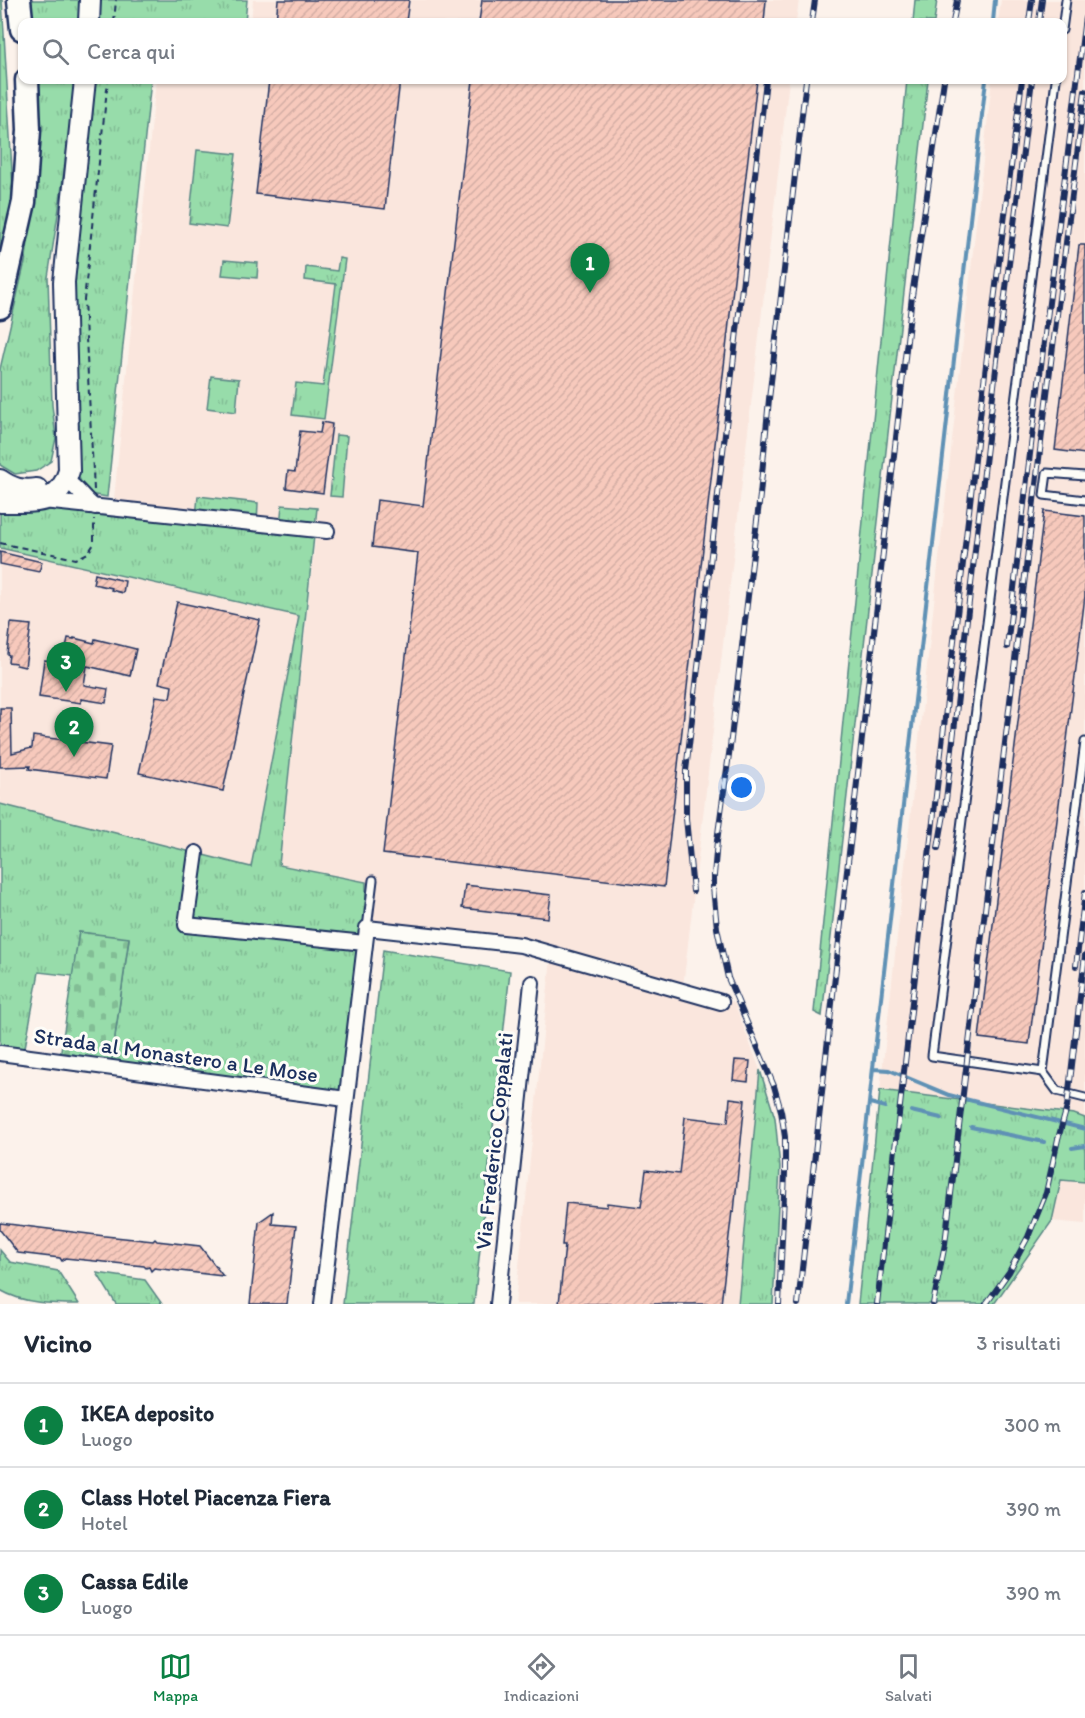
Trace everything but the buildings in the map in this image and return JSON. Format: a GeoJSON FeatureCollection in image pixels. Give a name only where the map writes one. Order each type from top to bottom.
{"type":"FeatureCollection","features":[{"type":"Feature","properties":{"kind":"main road"},"geometry":{"type":"LineString","coordinates":[[19,0],[21,18]]}},
{"type":"Feature","properties":{"kind":"main road"},"geometry":{"type":"LineString","coordinates":[[0,307],[24,202],[29,130],[27,84]]}},
{"type":"Feature","properties":{"kind":"street"},"geometry":{"type":"LineString","coordinates":[[89,18],[90,0]]}},
{"type":"Feature","properties":{"kind":"street"},"geometry":{"type":"LineString","coordinates":[[43,501],[55,496],[66,481],[69,471],[64,282],[85,84]]}},
{"type":"Feature","properties":{"kind":"street"},"geometry":{"type":"LineString","coordinates":[[0,480],[13,489],[22,491],[45,488],[66,481]]}},
{"type":"Feature","properties":{"kind":"street"},"geometry":{"type":"LineString","coordinates":[[66,481],[95,507]]}},
{"type":"Feature","properties":{"kind":"street"},"geometry":{"type":"LineString","coordinates":[[0,502],[43,501],[327,531]]}},
{"type":"Feature","properties":{"kind":"street"},"geometry":{"type":"LineString","coordinates":[[196,853],[186,925],[365,943]]}},
{"type":"Feature","properties":{"kind":"street"},"geometry":{"type":"LineString","coordinates":[[322,1304],[367,928],[521,945],[721,1002]]}},
{"type":"Feature","properties":{"kind":"street","name":"Via Frederico Coppalati"},"geometry":{"type":"LineString","coordinates":[[498,1304],[532,983]]}},
{"type":"Feature","properties":{"kind":"street","name":"Strada al Monastero a Le Mose"},"geometry":{"type":"LineString","coordinates":[[0,1053],[346,1099]]}},
{"type":"Feature","properties":{"kind":"lane"},"geometry":{"type":"LineString","coordinates":[[1064,18],[1066,0]]}},
{"type":"Feature","properties":{"kind":"lane"},"geometry":{"type":"LineString","coordinates":[[1043,1072],[932,1056],[1055,84]]}},
{"type":"Feature","properties":{"kind":"lane"},"geometry":{"type":"LineString","coordinates":[[1085,476],[1047,473],[1044,495],[1085,500]]}},
{"type":"Feature","properties":{"kind":"lane"},"geometry":{"type":"LineString","coordinates":[[1085,742],[1043,1072],[1057,1091],[1085,1098]]}},
{"type":"Feature","properties":{"kind":"lane"},"geometry":{"type":"LineString","coordinates":[[367,928],[373,880]]}},
{"type":"Feature","properties":{"kind":"path"},"geometry":{"type":"LineString","coordinates":[[114,18],[116,0]]}},
{"type":"Feature","properties":{"kind":"path"},"geometry":{"type":"LineString","coordinates":[[0,543],[76,559],[88,553],[94,544],[95,507],[84,300],[108,84]]}},
{"type":"Feature","properties":{"kind":"shaded area"},"geometry":{"type":"Polygon","coordinates":[[[253,0],[799,0],[797,18],[251,18],[253,0]]]}},
{"type":"Feature","properties":{"kind":"shaded area"},"geometry":{"type":"Polygon","coordinates":[[[1001,0],[1085,0],[1085,1224],[1052,1221],[1073,1114],[880,1090],[992,84],[1067,84],[1067,18],[999,18],[1001,0]]]}},
{"type":"Feature","properties":{"kind":"shaded area"},"geometry":{"type":"Polygon","coordinates":[[[156,84],[789,84],[683,987],[734,1002],[760,1070],[738,1304],[515,1304],[551,958],[366,927],[366,882],[279,866],[316,532],[113,509],[156,84]]]}},
{"type":"Feature","properties":{"kind":"shaded area"},"geometry":{"type":"Polygon","coordinates":[[[0,548],[299,616],[251,867],[0,804],[0,548]]]}},
{"type":"Feature","properties":{"kind":"green space"},"geometry":{"type":"Polygon","coordinates":[[[0,0],[2,0],[14,205],[0,275],[0,0]]]}},
{"type":"Feature","properties":{"kind":"green space"},"geometry":{"type":"Polygon","coordinates":[[[24,0],[82,0],[81,18],[26,18],[24,0]]]}},
{"type":"Feature","properties":{"kind":"green space"},"geometry":{"type":"Polygon","coordinates":[[[99,0],[247,0],[245,18],[98,18],[99,0]]]}},
{"type":"Feature","properties":{"kind":"green space"},"geometry":{"type":"Polygon","coordinates":[[[915,0],[937,0],[935,18],[913,18],[915,0]]]}},
{"type":"Feature","properties":{"kind":"green space"},"geometry":{"type":"Polygon","coordinates":[[[34,84],[75,84],[48,277],[52,405],[56,438],[51,461],[36,471],[15,474],[0,465],[0,369],[26,257],[33,204],[34,84]]]}},
{"type":"Feature","properties":{"kind":"green space"},"geometry":{"type":"Polygon","coordinates":[[[95,84],[151,84],[107,497],[89,494],[74,467],[72,377],[74,261],[95,84]]]}},
{"type":"Feature","properties":{"kind":"green space"},"geometry":{"type":"Polygon","coordinates":[[[907,84],[928,84],[822,1016],[814,1012],[907,84]]]}},
{"type":"Feature","properties":{"kind":"green space"},"geometry":{"type":"Polygon","coordinates":[[[197,150],[236,154],[227,228],[189,223],[197,150]]]}},
{"type":"Feature","properties":{"kind":"green space"},"geometry":{"type":"Polygon","coordinates":[[[339,258],[345,259],[324,419],[292,415],[296,383],[323,386],[336,284],[305,280],[306,267],[337,271],[339,258]]]}},
{"type":"Feature","properties":{"kind":"green space"},"geometry":{"type":"Polygon","coordinates":[[[224,260],[258,263],[257,278],[222,275],[224,260]]]}},
{"type":"Feature","properties":{"kind":"green space"},"geometry":{"type":"Polygon","coordinates":[[[211,376],[239,379],[236,412],[207,408],[211,376]]]}},
{"type":"Feature","properties":{"kind":"green space"},"geometry":{"type":"Polygon","coordinates":[[[336,435],[347,436],[342,497],[330,496],[336,435]]]}},
{"type":"Feature","properties":{"kind":"green space"},"geometry":{"type":"Polygon","coordinates":[[[198,496],[258,503],[257,524],[280,526],[282,505],[317,508],[279,865],[366,882],[366,927],[347,1095],[111,1064],[129,939],[79,932],[73,976],[39,972],[24,1053],[0,1049],[0,804],[251,867],[299,616],[0,548],[0,510],[113,509],[196,517],[198,496]]]}},
{"type":"Feature","properties":{"kind":"green space"},"geometry":{"type":"Polygon","coordinates":[[[79,932],[129,938],[111,1064],[60,1057],[79,932]]]}},
{"type":"Feature","properties":{"kind":"green space"},"geometry":{"type":"Polygon","coordinates":[[[383,950],[510,971],[474,1304],[343,1304],[383,950]]]}},
{"type":"Feature","properties":{"kind":"green space"},"geometry":{"type":"Polygon","coordinates":[[[760,1070],[775,1118],[780,1167],[773,1304],[738,1304],[760,1070]]]}},
{"type":"Feature","properties":{"kind":"green space"},"geometry":{"type":"Polygon","coordinates":[[[880,1090],[1074,1114],[1085,1118],[1085,1182],[1061,1180],[1052,1221],[994,1304],[858,1304],[880,1090]]]}},
{"type":"Feature","properties":{"kind":"green space"},"geometry":{"type":"Polygon","coordinates":[[[0,1250],[10,1262],[58,1271],[79,1304],[28,1301],[0,1290],[0,1250]]]}},
{"type":"Feature","properties":{"kind":"green space"},"geometry":{"type":"Polygon","coordinates":[[[97,1273],[145,1280],[162,1304],[116,1304],[97,1273]]]}},
{"type":"Feature","properties":{"kind":"waterway"},"geometry":{"type":"LineString","coordinates":[[993,18],[995,0]]}},
{"type":"Feature","properties":{"kind":"waterway"},"geometry":{"type":"LineString","coordinates":[[846,1304],[986,84]]}},
{"type":"Feature","properties":{"kind":"waterway"},"geometry":{"type":"LineString","coordinates":[[874,1069],[889,1070],[949,1095],[1085,1129]]}},
{"type":"Feature","properties":{"kind":"waterway"},"geometry":{"type":"LineString","coordinates":[[870,1103],[885,1107]]}},
{"type":"Feature","properties":{"kind":"waterway"},"geometry":{"type":"LineString","coordinates":[[911,1111],[941,1118]]}},
{"type":"Feature","properties":{"kind":"waterway"},"geometry":{"type":"LineString","coordinates":[[971,1127],[1044,1142]]}},
{"type":"Feature","properties":{"kind":"waterway"},"geometry":{"type":"LineString","coordinates":[[1072,1148],[1085,1146]]}},
{"type":"Feature","properties":{"kind":"railway"},"geometry":{"type":"LineString","coordinates":[[813,18],[815,0]]}},
{"type":"Feature","properties":{"kind":"railway"},"geometry":{"type":"LineString","coordinates":[[954,18],[957,0]]}},
{"type":"Feature","properties":{"kind":"railway"},"geometry":{"type":"LineString","coordinates":[[1030,18],[1032,0]]}},
{"type":"Feature","properties":{"kind":"railway"},"geometry":{"type":"LineString","coordinates":[[1040,18],[1042,0]]}},
{"type":"Feature","properties":{"kind":"railway"},"geometry":{"type":"LineString","coordinates":[[1007,647],[1085,18]]}},
{"type":"Feature","properties":{"kind":"railway"},"geometry":{"type":"LineString","coordinates":[[693,891],[686,818],[686,771],[766,84]]}},
{"type":"Feature","properties":{"kind":"railway"},"geometry":{"type":"LineString","coordinates":[[779,1304],[785,1173],[785,1137],[781,1111],[774,1086],[728,978],[717,928],[713,887],[760,495],[806,84]]}},
{"type":"Feature","properties":{"kind":"railway"},"geometry":{"type":"LineString","coordinates":[[798,1304],[912,296],[943,84]]}},
{"type":"Feature","properties":{"kind":"railway"},"geometry":{"type":"LineString","coordinates":[[877,1304],[987,356],[1021,84]]}},
{"type":"Feature","properties":{"kind":"railway"},"geometry":{"type":"LineString","coordinates":[[938,848],[945,809],[1032,84]]}},
{"type":"Feature","properties":{"kind":"railway"},"geometry":{"type":"LineString","coordinates":[[933,1304],[945,1244],[1085,91]]}},
{"type":"Feature","properties":{"kind":"railway"},"geometry":{"type":"LineString","coordinates":[[1076,966],[1085,892]]}},
{"type":"Feature","properties":{"kind":"railway"},"geometry":{"type":"LineString","coordinates":[[986,1304],[1009,1272],[1028,1237],[1046,1193],[1067,1107],[1085,955]]}},
{"type":"Feature","properties":{"kind":"place","name":"IKEA deposito"},"geometry":{"type":"Point","coordinates":[590,293]}},
{"type":"Feature","properties":{"kind":"place","name":"Cassa Edile"},"geometry":{"type":"Point","coordinates":[66,692]}},
{"type":"Feature","properties":{"kind":"place","name":"Class Hotel Piacenza Fiera"},"geometry":{"type":"Point","coordinates":[74,757]}}]}
